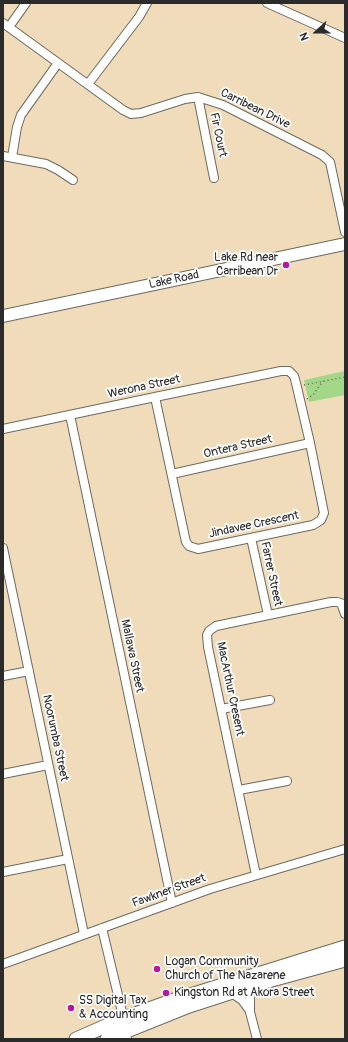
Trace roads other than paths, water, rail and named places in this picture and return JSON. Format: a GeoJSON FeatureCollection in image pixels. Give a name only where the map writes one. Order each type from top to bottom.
{"type":"FeatureCollection","features":[{"type":"Feature","properties":{"kind":"main road"},"geometry":{"type":"LineString","coordinates":[[107,1039],[181,998],[345,947]]}},
{"type":"Feature","properties":{"kind":"main road"},"geometry":{"type":"LineString","coordinates":[[76,1039],[126,1029],[230,992],[345,960]]}},
{"type":"Feature","properties":{"kind":"street"},"geometry":{"type":"LineString","coordinates":[[6,25],[26,3]]}},
{"type":"Feature","properties":{"kind":"street"},"geometry":{"type":"LineString","coordinates":[[88,84],[139,17],[147,3]]}},
{"type":"Feature","properties":{"kind":"street"},"geometry":{"type":"LineString","coordinates":[[268,3],[345,38]]}},
{"type":"Feature","properties":{"kind":"street","name":"Carribean Drive"},"geometry":{"type":"LineString","coordinates":[[6,25],[123,110],[131,114],[142,113],[185,99],[198,97],[223,105],[322,155],[330,162],[334,174],[345,232]]}},
{"type":"Feature","properties":{"kind":"street"},"geometry":{"type":"LineString","coordinates":[[58,63],[21,115],[7,157],[46,164],[73,180]]}},
{"type":"Feature","properties":{"kind":"street","name":"Fir Court"},"geometry":{"type":"LineString","coordinates":[[198,97],[214,178]]}},
{"type":"Feature","properties":{"kind":"street","name":"Lake Road"},"geometry":{"type":"LineString","coordinates":[[3,316],[345,244]]}},
{"type":"Feature","properties":{"kind":"street","name":"Werona Street"},"geometry":{"type":"LineString","coordinates":[[3,429],[281,371],[289,371]]}},
{"type":"Feature","properties":{"kind":"street","name":"Jindavee Crescent"},"geometry":{"type":"LineString","coordinates":[[155,397],[186,542],[189,546],[198,550],[313,525],[321,520],[324,513],[310,443],[294,376],[289,371]]}},
{"type":"Feature","properties":{"kind":"street","name":"Mallawa Street"},"geometry":{"type":"LineString","coordinates":[[70,415],[172,902]]}},
{"type":"Feature","properties":{"kind":"street","name":"Ontera Street"},"geometry":{"type":"LineString","coordinates":[[172,474],[310,443]]}},
{"type":"Feature","properties":{"kind":"street","name":"Farrer Street"},"geometry":{"type":"LineString","coordinates":[[252,538],[268,615]]}},
{"type":"Feature","properties":{"kind":"street","name":"Noorumba Street"},"geometry":{"type":"LineString","coordinates":[[3,548],[84,934]]}},
{"type":"Feature","properties":{"kind":"street","name":"MacArthur Cresent"},"geometry":{"type":"LineString","coordinates":[[256,874],[208,647],[207,639],[209,631],[216,626],[337,602],[341,603],[345,614]]}},
{"type":"Feature","properties":{"kind":"street"},"geometry":{"type":"LineString","coordinates":[[3,676],[29,671]]}},
{"type":"Feature","properties":{"kind":"street"},"geometry":{"type":"LineString","coordinates":[[221,709],[270,700]]}},
{"type":"Feature","properties":{"kind":"street"},"geometry":{"type":"LineString","coordinates":[[3,774],[48,765]]}},
{"type":"Feature","properties":{"kind":"street"},"geometry":{"type":"LineString","coordinates":[[238,790],[287,781]]}},
{"type":"Feature","properties":{"kind":"street","name":"Fawkner Street"},"geometry":{"type":"LineString","coordinates":[[3,964],[172,902],[256,874],[345,849]]}},
{"type":"Feature","properties":{"kind":"street"},"geometry":{"type":"LineString","coordinates":[[3,872],[68,859]]}},
{"type":"Feature","properties":{"kind":"street"},"geometry":{"type":"LineString","coordinates":[[102,928],[126,1029]]}},
{"type":"Feature","properties":{"kind":"street"},"geometry":{"type":"LineString","coordinates":[[257,984],[250,996],[250,1012],[258,1039]]}},
{"type":"Feature","properties":{"kind":"street"},"geometry":{"type":"LineString","coordinates":[[230,992],[242,1000],[250,1012]]}},
{"type":"Feature","properties":{"kind":"place","name":"Lake Rd near Carribean Dr"},"geometry":{"type":"Point","coordinates":[286,265]}},
{"type":"Feature","properties":{"kind":"place","name":"Logan Community Church of The Nazarene"},"geometry":{"type":"Point","coordinates":[157,969]}},
{"type":"Feature","properties":{"kind":"place","name":"Kingston Rd at Akora Street"},"geometry":{"type":"Point","coordinates":[166,993]}},
{"type":"Feature","properties":{"kind":"place","name":"SS Digital Tax & Accounting"},"geometry":{"type":"Point","coordinates":[71,1008]}}]}
